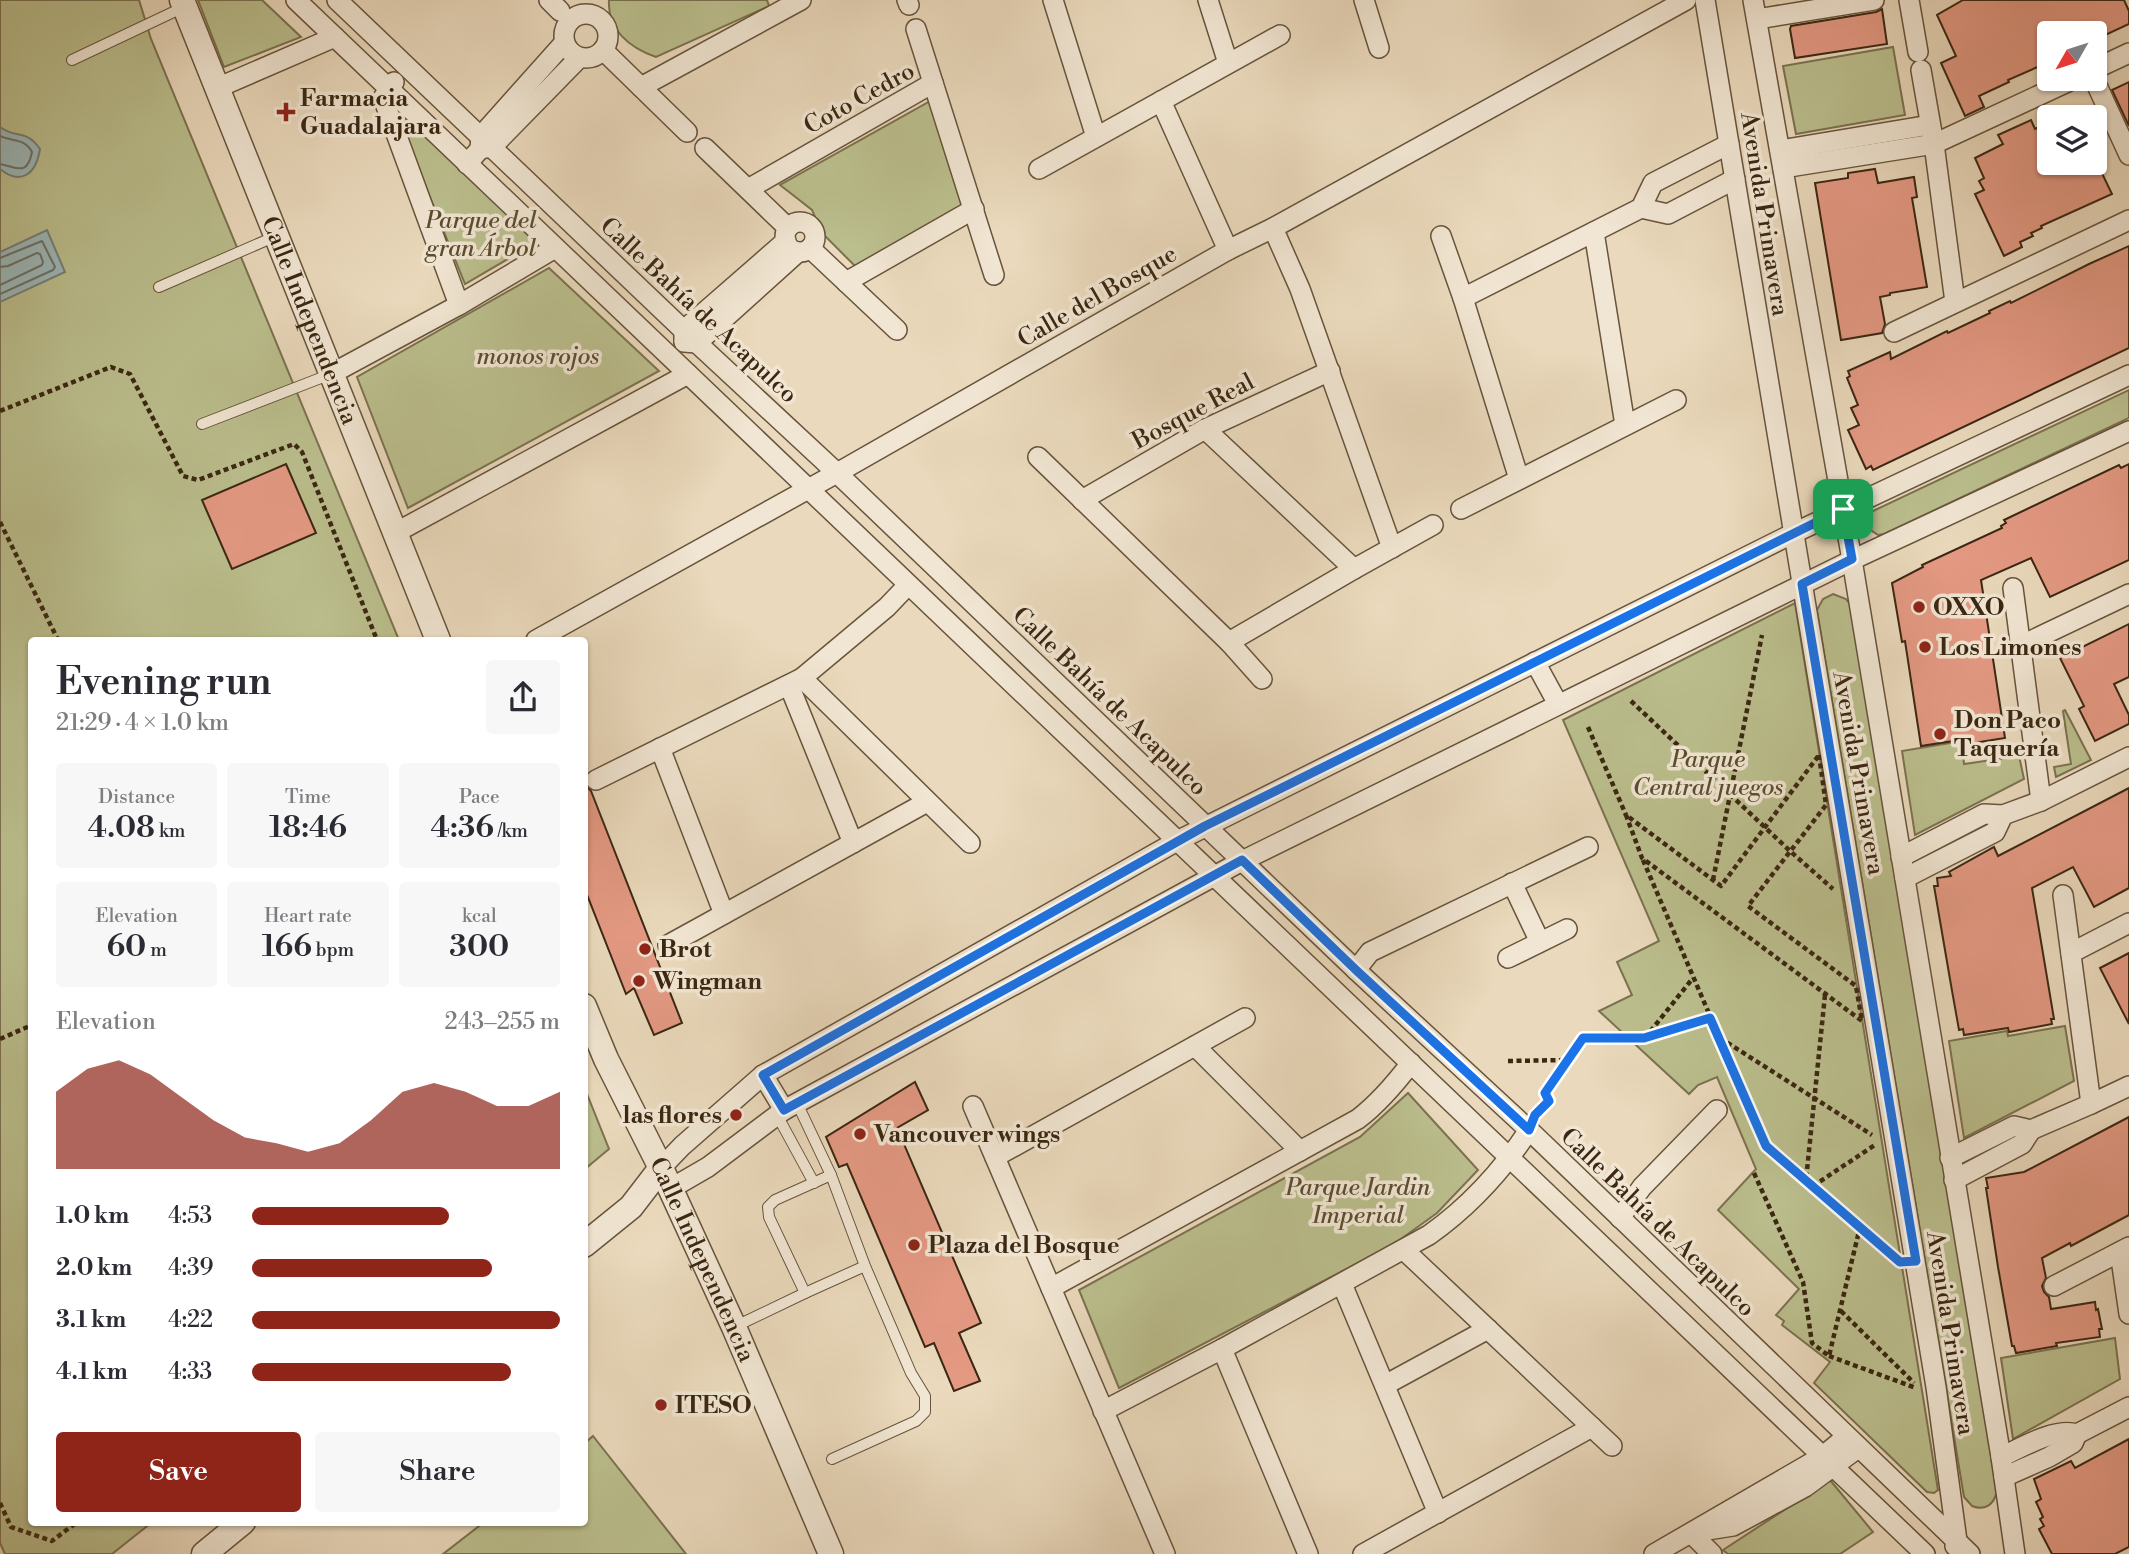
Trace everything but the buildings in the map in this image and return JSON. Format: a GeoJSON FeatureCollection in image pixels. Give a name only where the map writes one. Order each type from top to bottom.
{"type":"FeatureCollection","features":[{"type":"Feature","properties":{"kind":"street"},"geometry":{"type":"LineString","coordinates":[[297,0],[1925,1554]]}},
{"type":"Feature","properties":{"kind":"street","name":"Calle Bahía de Acapulco"},"geometry":{"type":"LineString","coordinates":[[337,0],[688,338],[837,473],[1356,970],[1529,1130],[1959,1550]]}},
{"type":"Feature","properties":{"kind":"street"},"geometry":{"type":"LineString","coordinates":[[641,87],[772,7],[801,0]]}},
{"type":"Feature","properties":{"kind":"street"},"geometry":{"type":"LineString","coordinates":[[1053,0],[1096,137]]}},
{"type":"Feature","properties":{"kind":"street"},"geometry":{"type":"LineString","coordinates":[[1208,0],[1228,63]]}},
{"type":"Feature","properties":{"kind":"street"},"geometry":{"type":"LineString","coordinates":[[1364,0],[1379,48]]}},
{"type":"Feature","properties":{"kind":"street","name":"Calle del Bosque"},"geometry":{"type":"LineString","coordinates":[[541,637],[837,473],[1228,250],[1273,228],[1686,0]]}},
{"type":"Feature","properties":{"kind":"street","name":"Avenida Primavera"},"geometry":{"type":"LineString","coordinates":[[1705,0],[1916,1261],[1959,1550]]}},
{"type":"Feature","properties":{"kind":"street"},"geometry":{"type":"LineString","coordinates":[[1755,5],[1874,0]]}},
{"type":"Feature","properties":{"kind":"street"},"geometry":{"type":"LineString","coordinates":[[1909,0],[1932,135],[1955,302]]}},
{"type":"Feature","properties":{"kind":"street","name":"Calle Independencia"},"geometry":{"type":"LineString","coordinates":[[183,4],[437,637]]}},
{"type":"Feature","properties":{"kind":"street","name":"Avenida Primavera"},"geometry":{"type":"LineString","coordinates":[[1755,5],[1852,559],[2015,1554]]}},
{"type":"Feature","properties":{"kind":"street"},"geometry":{"type":"LineString","coordinates":[[587,7],[605,26],[608,38],[603,50],[593,57],[579,58],[570,52],[564,43],[564,35],[568,22],[587,7]]}},
{"type":"Feature","properties":{"kind":"street"},"geometry":{"type":"LineString","coordinates":[[916,29],[933,83]]}},
{"type":"Feature","properties":{"kind":"street"},"geometry":{"type":"LineString","coordinates":[[1039,169],[1280,35]]}},
{"type":"Feature","properties":{"kind":"street"},"geometry":{"type":"LineString","coordinates":[[217,88],[335,37]]}},
{"type":"Feature","properties":{"kind":"street"},"geometry":{"type":"LineString","coordinates":[[467,164],[564,43]]}},
{"type":"Feature","properties":{"kind":"street"},"geometry":{"type":"LineString","coordinates":[[603,50],[687,132]]}},
{"type":"Feature","properties":{"kind":"street"},"geometry":{"type":"LineString","coordinates":[[2107,63],[2129,53]]}},
{"type":"Feature","properties":{"kind":"street"},"geometry":{"type":"LineString","coordinates":[[484,144],[579,58]]}},
{"type":"Feature","properties":{"kind":"street"},"geometry":{"type":"LineString","coordinates":[[408,67],[388,88],[383,98],[459,305]]}},
{"type":"Feature","properties":{"kind":"street","name":"Coto Cedro"},"geometry":{"type":"LineString","coordinates":[[748,189],[933,83],[994,275]]}},
{"type":"Feature","properties":{"kind":"street"},"geometry":{"type":"LineString","coordinates":[[1781,159],[1932,135],[2044,91]]}},
{"type":"Feature","properties":{"kind":"street"},"geometry":{"type":"LineString","coordinates":[[2100,91],[2129,155]]}},
{"type":"Feature","properties":{"kind":"street"},"geometry":{"type":"LineString","coordinates":[[1161,101],[1228,250]]}},
{"type":"Feature","properties":{"kind":"street"},"geometry":{"type":"LineString","coordinates":[[1463,298],[1641,208],[1653,183],[1729,144]]}},
{"type":"Feature","properties":{"kind":"street"},"geometry":{"type":"LineString","coordinates":[[705,148],[748,189],[796,242],[846,282],[897,330]]}},
{"type":"Feature","properties":{"kind":"street"},"geometry":{"type":"LineString","coordinates":[[1641,208],[1668,214],[1735,179]]}},
{"type":"Feature","properties":{"kind":"street"},"geometry":{"type":"LineString","coordinates":[[846,282],[974,209]]}},
{"type":"Feature","properties":{"kind":"street"},"geometry":{"type":"LineString","coordinates":[[1894,332],[2129,220]]}},
{"type":"Feature","properties":{"kind":"street"},"geometry":{"type":"LineString","coordinates":[[1273,228],[1300,289],[1392,548]]}},
{"type":"Feature","properties":{"kind":"street"},"geometry":{"type":"LineString","coordinates":[[1594,232],[1625,425]]}},
{"type":"Feature","properties":{"kind":"street"},"geometry":{"type":"LineString","coordinates":[[1441,236],[1519,479]]}},
{"type":"Feature","properties":{"kind":"street"},"geometry":{"type":"LineString","coordinates":[[669,356],[796,242]]}},
{"type":"Feature","properties":{"kind":"street"},"geometry":{"type":"LineString","coordinates":[[331,374],[459,305],[555,248]]}},
{"type":"Feature","properties":{"kind":"street","name":"Bosque Real"},"geometry":{"type":"LineString","coordinates":[[1082,500],[1205,429],[1330,370]]}},
{"type":"Feature","properties":{"kind":"street"},"geometry":{"type":"LineString","coordinates":[[395,533],[688,374]]}},
{"type":"Feature","properties":{"kind":"street"},"geometry":{"type":"LineString","coordinates":[[588,1242],[665,1179],[682,1146],[763,1075],[1179,840],[1843,509],[2129,375]]}},
{"type":"Feature","properties":{"kind":"street"},"geometry":{"type":"LineString","coordinates":[[1461,509],[1676,400]]}},
{"type":"Feature","properties":{"kind":"street"},"geometry":{"type":"LineString","coordinates":[[1205,429],[1354,569]]}},
{"type":"Feature","properties":{"kind":"street"},"geometry":{"type":"LineString","coordinates":[[665,1179],[708,1167],[786,1110],[1242,860],[1852,559],[2129,431]]}},
{"type":"Feature","properties":{"kind":"street"},"geometry":{"type":"LineString","coordinates":[[1038,457],[1228,642],[1262,679]]}},
{"type":"Feature","properties":{"kind":"street"},"geometry":{"type":"LineString","coordinates":[[1228,642],[1433,525]]}},
{"type":"Feature","properties":{"kind":"street"},"geometry":{"type":"LineString","coordinates":[[596,780],[795,681],[887,607],[908,585]]}},
{"type":"Feature","properties":{"kind":"street"},"geometry":{"type":"LineString","coordinates":[[2012,589],[2041,801]]}},
{"type":"Feature","properties":{"kind":"street"},"geometry":{"type":"LineString","coordinates":[[2020,646],[2129,594]]}},
{"type":"Feature","properties":{"kind":"street"},"geometry":{"type":"LineString","coordinates":[[1535,662],[1559,704]]}},
{"type":"Feature","properties":{"kind":"street"},"geometry":{"type":"LineString","coordinates":[[795,681],[970,843]]}},
{"type":"Feature","properties":{"kind":"street"},"geometry":{"type":"LineString","coordinates":[[795,681],[853,843]]}},
{"type":"Feature","properties":{"kind":"street"},"geometry":{"type":"LineString","coordinates":[[660,748],[724,914]]}},
{"type":"Feature","properties":{"kind":"street"},"geometry":{"type":"LineString","coordinates":[[1901,857],[1984,814],[2003,815],[2041,801],[2129,757]]}},
{"type":"Feature","properties":{"kind":"street"},"geometry":{"type":"LineString","coordinates":[[668,945],[927,802]]}},
{"type":"Feature","properties":{"kind":"street"},"geometry":{"type":"LineString","coordinates":[[1905,878],[1995,832],[2003,815]]}},
{"type":"Feature","properties":{"kind":"street"},"geometry":{"type":"LineString","coordinates":[[1356,970],[1370,952],[1588,847]]}},
{"type":"Feature","properties":{"kind":"street"},"geometry":{"type":"LineString","coordinates":[[1512,883],[1540,942]]}},
{"type":"Feature","properties":{"kind":"street"},"geometry":{"type":"LineString","coordinates":[[2063,895],[2091,1104]]}},
{"type":"Feature","properties":{"kind":"street"},"geometry":{"type":"LineString","coordinates":[[2071,953],[2129,923]]}},
{"type":"Feature","properties":{"kind":"street"},"geometry":{"type":"LineString","coordinates":[[1508,958],[1567,929]]}},
{"type":"Feature","properties":{"kind":"street","name":"Calle Independencia"},"geometry":{"type":"LineString","coordinates":[[588,1016],[606,1059],[734,1327],[831,1554]]}},
{"type":"Feature","properties":{"kind":"street"},"geometry":{"type":"LineString","coordinates":[[995,1157],[1245,1018]]}},
{"type":"Feature","properties":{"kind":"street"},"geometry":{"type":"LineString","coordinates":[[1195,1046],[1300,1152]]}},
{"type":"Feature","properties":{"kind":"street"},"geometry":{"type":"LineString","coordinates":[[1051,1288],[1358,1119],[1394,1086],[1411,1063]]}},
{"type":"Feature","properties":{"kind":"street"},"geometry":{"type":"LineString","coordinates":[[763,1075],[786,1110]]}},
{"type":"Feature","properties":{"kind":"street"},"geometry":{"type":"LineString","coordinates":[[1950,1158],[2014,1126],[2031,1129],[2129,1086]]}},
{"type":"Feature","properties":{"kind":"street"},"geometry":{"type":"LineString","coordinates":[[973,1106],[1165,1554]]}},
{"type":"Feature","properties":{"kind":"street"},"geometry":{"type":"LineString","coordinates":[[1620,1218],[1642,1187],[1717,1110]]}},
{"type":"Feature","properties":{"kind":"street"},"geometry":{"type":"LineString","coordinates":[[1954,1180],[2022,1144],[2031,1129]]}},
{"type":"Feature","properties":{"kind":"street"},"geometry":{"type":"LineString","coordinates":[[1104,1411],[1404,1250],[1452,1218],[1474,1199],[1511,1158],[1529,1130]]}},
{"type":"Feature","properties":{"kind":"street"},"geometry":{"type":"LineString","coordinates":[[2054,1286],[2125,1249],[2129,1314]]}},
{"type":"Feature","properties":{"kind":"street"},"geometry":{"type":"LineString","coordinates":[[1404,1250],[1612,1446]]}},
{"type":"Feature","properties":{"kind":"street"},"geometry":{"type":"LineString","coordinates":[[1342,1284],[1438,1513]]}},
{"type":"Feature","properties":{"kind":"street"},"geometry":{"type":"LineString","coordinates":[[1385,1385],[1488,1329]]}},
{"type":"Feature","properties":{"kind":"street"},"geometry":{"type":"LineString","coordinates":[[1715,1353],[1735,1330]]}},
{"type":"Feature","properties":{"kind":"street"},"geometry":{"type":"LineString","coordinates":[[1223,1349],[1308,1554]]}},
{"type":"Feature","properties":{"kind":"street"},"geometry":{"type":"LineString","coordinates":[[2004,1477],[2049,1457],[2073,1443],[2077,1434],[2129,1407]]}},
{"type":"Feature","properties":{"kind":"street"},"geometry":{"type":"LineString","coordinates":[[1363,1554],[1592,1427]]}},
{"type":"Feature","properties":{"kind":"street"},"geometry":{"type":"LineString","coordinates":[[2001,1457],[2042,1438],[2069,1431],[2077,1434]]}},
{"type":"Feature","properties":{"kind":"street"},"geometry":{"type":"LineString","coordinates":[[1654,1554],[1829,1461],[1852,1443]]}},
{"type":"Feature","properties":{"kind":"street"},"geometry":{"type":"LineString","coordinates":[[204,1554],[238,1526]]}},
{"type":"Feature","properties":{"kind":"street"},"geometry":{"type":"LineString","coordinates":[[1691,1532],[1712,1554]]}},
{"type":"Feature","properties":{"kind":"lane"},"geometry":{"type":"LineString","coordinates":[[72,60],[183,4]]}},
{"type":"Feature","properties":{"kind":"lane"},"geometry":{"type":"LineString","coordinates":[[159,287],[276,236]]}},
{"type":"Feature","properties":{"kind":"lane"},"geometry":{"type":"LineString","coordinates":[[202,424],[331,374]]}},
{"type":"Feature","properties":{"kind":"lane"},"geometry":{"type":"LineString","coordinates":[[786,1110],[831,1175],[865,1266],[911,1373],[925,1396],[925,1412],[916,1421],[832,1459]]}},
{"type":"Feature","properties":{"kind":"lane"},"geometry":{"type":"LineString","coordinates":[[786,1110],[814,1183]]}},
{"type":"Feature","properties":{"kind":"lane"},"geometry":{"type":"LineString","coordinates":[[805,1293],[769,1217],[768,1207],[775,1200],[831,1175]]}},
{"type":"Feature","properties":{"kind":"lane"},"geometry":{"type":"LineString","coordinates":[[734,1327],[865,1266]]}},
{"type":"Feature","properties":{"kind":"path"},"geometry":{"type":"LineString","coordinates":[[0,411],[111,367],[130,374],[183,476],[198,480],[294,444],[302,452],[376,637]]}},
{"type":"Feature","properties":{"kind":"path"},"geometry":{"type":"LineString","coordinates":[[0,522],[57,637]]}},
{"type":"Feature","properties":{"kind":"path"},"geometry":{"type":"LineString","coordinates":[[1713,880],[1762,635]]}},
{"type":"Feature","properties":{"kind":"path"},"geometry":{"type":"LineString","coordinates":[[1631,701],[1790,851],[1841,895],[1854,894]]}},
{"type":"Feature","properties":{"kind":"path"},"geometry":{"type":"LineString","coordinates":[[1588,727],[1766,1146],[1900,1262],[1916,1261]]}},
{"type":"Feature","properties":{"kind":"path"},"geometry":{"type":"LineString","coordinates":[[1626,815],[1721,886],[1819,755],[1826,805],[1748,906],[1856,986],[1862,1021],[1642,858]]}},
{"type":"Feature","properties":{"kind":"path"},"geometry":{"type":"LineString","coordinates":[[1644,1038],[1693,978]]}},
{"type":"Feature","properties":{"kind":"path"},"geometry":{"type":"LineString","coordinates":[[1806,1180],[1825,994]]}},
{"type":"Feature","properties":{"kind":"path"},"geometry":{"type":"LineString","coordinates":[[1529,1130],[1535,1115],[1549,1101],[1545,1093],[1583,1038],[1644,1038],[1710,1018]]}},
{"type":"Feature","properties":{"kind":"path"},"geometry":{"type":"LineString","coordinates":[[0,1039],[28,1027]]}},
{"type":"Feature","properties":{"kind":"path"},"geometry":{"type":"LineString","coordinates":[[1719,1038],[1882,1141],[1813,1186]]}},
{"type":"Feature","properties":{"kind":"path"},"geometry":{"type":"LineString","coordinates":[[1508,1060],[1570,1060]]}},
{"type":"Feature","properties":{"kind":"path"},"geometry":{"type":"LineString","coordinates":[[1754,1173],[1802,1282],[1812,1343],[1829,1356],[1921,1390],[1840,1310]]}},
{"type":"Feature","properties":{"kind":"path"},"geometry":{"type":"LineString","coordinates":[[1829,1356],[1860,1227]]}},
{"type":"Feature","properties":{"kind":"path"},"geometry":{"type":"LineString","coordinates":[[0,1503],[11,1527],[52,1541],[72,1526]]}},
{"type":"Feature","properties":{"kind":"green space"},"geometry":{"type":"Polygon","coordinates":[[[0,0],[139,0],[151,39],[398,637],[28,637],[28,1526],[147,1526],[112,1554],[5,1554],[0,1543],[0,0]]]}},
{"type":"Feature","properties":{"kind":"green space"},"geometry":{"type":"Polygon","coordinates":[[[198,0],[262,0],[301,37],[224,67],[198,0]]]}},
{"type":"Feature","properties":{"kind":"green space"},"geometry":{"type":"Polygon","coordinates":[[[609,0],[767,0],[769,6],[656,57],[637,49],[616,29],[609,11],[609,0]]]}},
{"type":"Feature","properties":{"kind":"green space"},"geometry":{"type":"Polygon","coordinates":[[[1893,47],[1905,115],[1796,134],[1783,66],[1893,47]]]}},
{"type":"Feature","properties":{"kind":"green space"},"geometry":{"type":"Polygon","coordinates":[[[934,99],[973,203],[856,267],[822,233],[812,210],[780,185],[934,99]]]}},
{"type":"Feature","properties":{"kind":"green space","name":"Parque del gran Árbol"},"geometry":{"type":"Polygon","coordinates":[[[392,103],[537,242],[465,284],[392,103]]]}},
{"type":"Feature","properties":{"kind":"green space","name":"monos rojos"},"geometry":{"type":"Polygon","coordinates":[[[549,268],[659,371],[408,508],[357,377],[549,268]]]}},
{"type":"Feature","properties":{"kind":"green space"},"geometry":{"type":"Polygon","coordinates":[[[2129,390],[2129,418],[1884,534],[1878,535],[1869,529],[1868,519],[1873,511],[2129,390]]]}},
{"type":"Feature","properties":{"kind":"green space"},"geometry":{"type":"Polygon","coordinates":[[[1833,594],[1846,599],[1851,605],[1997,1491],[1991,1503],[1985,1507],[1972,1506],[1964,1497],[1817,610],[1823,599],[1833,594]]]}},
{"type":"Feature","properties":{"kind":"green space","name":"Parque Central juegos"},"geometry":{"type":"Polygon","coordinates":[[[1795,603],[1938,1490],[1934,1493],[1927,1492],[1814,1383],[1830,1362],[1782,1325],[1784,1321],[1776,1315],[1799,1289],[1718,1210],[1756,1169],[1717,1077],[1698,1085],[1689,1094],[1599,1011],[1632,995],[1617,962],[1659,941],[1563,720],[1795,603]]]}},
{"type":"Feature","properties":{"kind":"green space"},"geometry":{"type":"Polygon","coordinates":[[[2065,710],[2091,760],[2056,777],[2054,767],[2071,764],[2065,710]]]}},
{"type":"Feature","properties":{"kind":"green space"},"geometry":{"type":"Polygon","coordinates":[[[1962,741],[1964,764],[2019,756],[2024,779],[1915,835],[1902,751],[1962,741]]]}},
{"type":"Feature","properties":{"kind":"green space"},"geometry":{"type":"Polygon","coordinates":[[[2065,1026],[2074,1081],[1964,1138],[1949,1041],[2007,1031],[2008,1036],[2065,1026]]]}},
{"type":"Feature","properties":{"kind":"green space","name":"Parque Jardin Imperial"},"geometry":{"type":"Polygon","coordinates":[[[1408,1093],[1478,1170],[1437,1213],[1394,1244],[1119,1388],[1079,1290],[1360,1137],[1408,1093]]]}},
{"type":"Feature","properties":{"kind":"green space"},"geometry":{"type":"Polygon","coordinates":[[[588,1096],[609,1149],[588,1166],[588,1096]]]}},
{"type":"Feature","properties":{"kind":"green space"},"geometry":{"type":"Polygon","coordinates":[[[2115,1338],[2120,1379],[2013,1439],[2001,1358],[2115,1338]]]}},
{"type":"Feature","properties":{"kind":"green space"},"geometry":{"type":"Polygon","coordinates":[[[593,1436],[686,1554],[443,1554],[479,1526],[588,1526],[588,1440],[593,1436]]]}},
{"type":"Feature","properties":{"kind":"green space"},"geometry":{"type":"Polygon","coordinates":[[[1830,1480],[1873,1532],[1840,1554],[1728,1554],[1723,1550],[1830,1480]]]}},
{"type":"Feature","properties":{"kind":"water"},"geometry":{"type":"Polygon","coordinates":[[[0,127],[10,133],[30,138],[40,149],[35,165],[26,175],[15,177],[0,169],[0,127]]]}},
{"type":"Feature","properties":{"kind":"water"},"geometry":{"type":"Polygon","coordinates":[[[47,230],[65,272],[0,302],[0,252],[47,230]]]}},
{"type":"Feature","properties":{"kind":"place","name":"Farmacia Guadalajara"},"geometry":{"type":"Point","coordinates":[286,112]}},
{"type":"Feature","properties":{"kind":"place","name":"OXXO"},"geometry":{"type":"Point","coordinates":[1919,607]}},
{"type":"Feature","properties":{"kind":"place","name":"Los Limones"},"geometry":{"type":"Point","coordinates":[1925,647]}},
{"type":"Feature","properties":{"kind":"place","name":"Don Paco Taquería"},"geometry":{"type":"Point","coordinates":[1940,734]}},
{"type":"Feature","properties":{"kind":"place","name":"Brot"},"geometry":{"type":"Point","coordinates":[645,949]}},
{"type":"Feature","properties":{"kind":"place","name":"Wingman"},"geometry":{"type":"Point","coordinates":[639,981]}},
{"type":"Feature","properties":{"kind":"place","name":"las flores"},"geometry":{"type":"Point","coordinates":[736,1115]}},
{"type":"Feature","properties":{"kind":"place","name":"Vancouver wings"},"geometry":{"type":"Point","coordinates":[860,1134]}},
{"type":"Feature","properties":{"kind":"place","name":"Plaza del Bosque"},"geometry":{"type":"Point","coordinates":[914,1245]}},
{"type":"Feature","properties":{"kind":"place","name":"ITESO"},"geometry":{"type":"Point","coordinates":[661,1405]}},
{"type":"Feature","properties":{"kind":"route"},"geometry":{"type":"LineString","coordinates":[[1843,509],[1852,559],[1802,584],[1916,1261],[1900,1262],[1766,1146],[1710,1018],[1644,1038],[1583,1038],[1545,1093],[1549,1101],[1535,1115],[1529,1130],[1242,860],[784,1110],[763,1075],[1205,826],[1843,509]]}}]}
